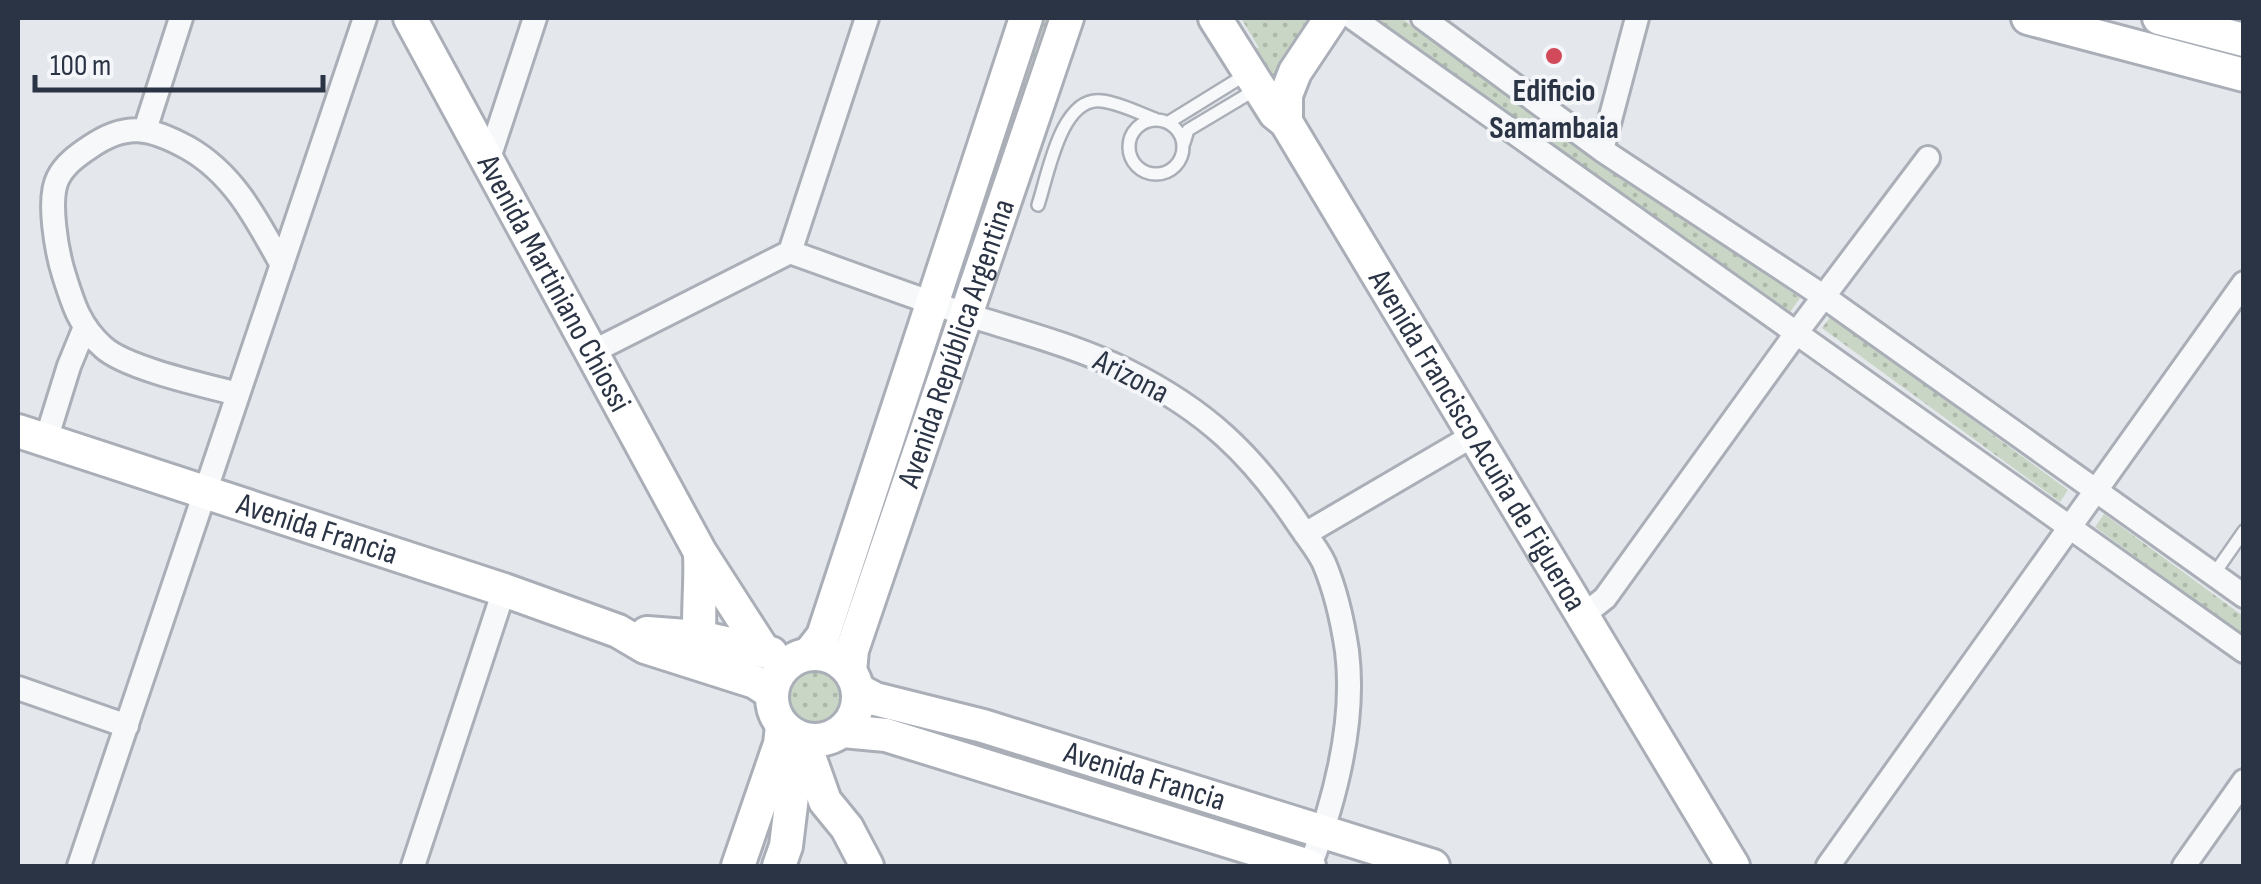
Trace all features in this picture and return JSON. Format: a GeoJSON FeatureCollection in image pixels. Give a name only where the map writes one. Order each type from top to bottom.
{"type":"FeatureCollection","features":[{"type":"Feature","properties":{"kind":"street"},"geometry":{"type":"LineString","coordinates":[[146,130],[181,18]]}},
{"type":"Feature","properties":{"kind":"street"},"geometry":{"type":"LineString","coordinates":[[79,866],[365,18]]}},
{"type":"Feature","properties":{"kind":"street","name":"Avenida Martiniano Chiossi"},"geometry":{"type":"LineString","coordinates":[[410,18],[700,552],[788,655]]}},
{"type":"Feature","properties":{"kind":"street"},"geometry":{"type":"LineString","coordinates":[[488,161],[535,18]]}},
{"type":"Feature","properties":{"kind":"street"},"geometry":{"type":"LineString","coordinates":[[592,352],[790,252],[867,18]]}},
{"type":"Feature","properties":{"kind":"street","name":"Avenida República Argentina"},"geometry":{"type":"LineString","coordinates":[[788,655],[823,636],[1026,18]]}},
{"type":"Feature","properties":{"kind":"street","name":"Avenida República Argentina"},"geometry":{"type":"LineString","coordinates":[[854,680],[852,650],[1067,18]]}},
{"type":"Feature","properties":{"kind":"street","name":"Avenida Francisco Acuña de Figueroa"},"geometry":{"type":"LineString","coordinates":[[1215,18],[1253,81],[1286,122],[1733,866]]}},
{"type":"Feature","properties":{"kind":"street"},"geometry":{"type":"LineString","coordinates":[[1286,122],[1286,95],[1295,72],[1331,18]]}},
{"type":"Feature","properties":{"kind":"street"},"geometry":{"type":"LineString","coordinates":[[1354,18],[2244,651]]}},
{"type":"Feature","properties":{"kind":"street"},"geometry":{"type":"LineString","coordinates":[[1422,18],[1602,150],[1823,296],[2244,596]]}},
{"type":"Feature","properties":{"kind":"street"},"geometry":{"type":"LineString","coordinates":[[1602,150],[1636,18]]}},
{"type":"Feature","properties":{"kind":"street"},"geometry":{"type":"LineString","coordinates":[[2028,18],[2244,75]]}},
{"type":"Feature","properties":{"kind":"street"},"geometry":{"type":"LineString","coordinates":[[2159,18],[2244,40]]}},
{"type":"Feature","properties":{"kind":"street"},"geometry":{"type":"LineString","coordinates":[[238,394],[169,376],[105,350],[77,318],[60,260],[53,202],[57,180],[73,159],[113,131],[146,130],[190,149],[239,190],[282,264]]}},
{"type":"Feature","properties":{"kind":"street"},"geometry":{"type":"LineString","coordinates":[[1581,617],[1605,598],[1928,158]]}},
{"type":"Feature","properties":{"kind":"street","name":"Arizona"},"geometry":{"type":"LineString","coordinates":[[790,252],[1126,370],[1183,403],[1236,443],[1278,493],[1324,563],[1347,652],[1348,714],[1337,778],[1310,866]]}},
{"type":"Feature","properties":{"kind":"street"},"geometry":{"type":"LineString","coordinates":[[1828,866],[2244,283]]}},
{"type":"Feature","properties":{"kind":"street"},"geometry":{"type":"LineString","coordinates":[[32,436],[85,327]]}},
{"type":"Feature","properties":{"kind":"street"},"geometry":{"type":"LineString","coordinates":[[1305,534],[1474,435]]}},
{"type":"Feature","properties":{"kind":"street","name":"Avenida Francia"},"geometry":{"type":"LineString","coordinates":[[32,436],[504,590],[618,632],[645,647],[788,655]]}},
{"type":"Feature","properties":{"kind":"street","name":"Avenida Martiniano Chiossi"},"geometry":{"type":"LineString","coordinates":[[700,552],[704,651]]}},
{"type":"Feature","properties":{"kind":"street"},"geometry":{"type":"LineString","coordinates":[[413,866],[504,590]]}},
{"type":"Feature","properties":{"kind":"street","name":"Avenida Francia"},"geometry":{"type":"LineString","coordinates":[[704,651],[772,693]]}},
{"type":"Feature","properties":{"kind":"street"},"geometry":{"type":"LineString","coordinates":[[738,866],[780,744],[811,734],[856,714],[854,680],[832,657],[788,655],[772,693],[774,710],[811,734],[846,828],[867,866]]}},
{"type":"Feature","properties":{"kind":"street","name":"Avenida Francia"},"geometry":{"type":"LineString","coordinates":[[854,680],[876,699],[983,726],[1433,866]]}},
{"type":"Feature","properties":{"kind":"street"},"geometry":{"type":"LineString","coordinates":[[18,688],[127,726]]}},
{"type":"Feature","properties":{"kind":"street"},"geometry":{"type":"LineString","coordinates":[[779,866],[811,734]]}},
{"type":"Feature","properties":{"kind":"street","name":"Avenida Francia"},"geometry":{"type":"LineString","coordinates":[[811,734],[886,735],[1310,866]]}},
{"type":"Feature","properties":{"kind":"street"},"geometry":{"type":"LineString","coordinates":[[2184,866],[2244,781]]}},
{"type":"Feature","properties":{"kind":"lane"},"geometry":{"type":"LineString","coordinates":[[1168,122],[1253,81]]}},
{"type":"Feature","properties":{"kind":"lane"},"geometry":{"type":"LineString","coordinates":[[1154,119],[1141,124],[1132,135],[1129,149],[1144,172],[1158,174],[1172,169],[1181,158],[1188,130],[1253,81]]}},
{"type":"Feature","properties":{"kind":"lane"},"geometry":{"type":"LineString","coordinates":[[1038,205],[1067,117],[1084,102],[1101,100],[1168,122],[1180,131],[1184,144]]}},
{"type":"Feature","properties":{"kind":"lane"},"geometry":{"type":"LineString","coordinates":[[2214,574],[2244,531]]}},
{"type":"Feature","properties":{"kind":"green space"},"geometry":{"type":"Polygon","coordinates":[[[1040,18],[1051,18],[964,273],[954,269],[1040,18]]]}},
{"type":"Feature","properties":{"kind":"green space"},"geometry":{"type":"Polygon","coordinates":[[[1241,18],[1317,18],[1271,82],[1247,47],[1259,48],[1241,18]]]}},
{"type":"Feature","properties":{"kind":"green space"},"geometry":{"type":"Polygon","coordinates":[[[1372,18],[1401,18],[1800,298],[1790,312],[1372,18]]]}},
{"type":"Feature","properties":{"kind":"green space"},"geometry":{"type":"Polygon","coordinates":[[[1831,316],[2068,490],[2060,502],[1822,328],[1831,316]]]}},
{"type":"Feature","properties":{"kind":"green space"},"geometry":{"type":"Polygon","coordinates":[[[2104,514],[2243,616],[2243,635],[2095,527],[2104,514]]]}},
{"type":"Feature","properties":{"kind":"green space"},"geometry":{"type":"Polygon","coordinates":[[[816,665],[829,667],[839,675],[847,685],[847,711],[839,721],[829,729],[816,731],[803,729],[793,721],[785,711],[783,698],[785,685],[793,675],[803,667],[816,665]]]}},
{"type":"Feature","properties":{"kind":"green space"},"geometry":{"type":"Polygon","coordinates":[[[867,706],[967,732],[1280,835],[1278,844],[863,721],[867,706]]]}},
{"type":"Feature","properties":{"kind":"place","name":"Edificio Samambaia"},"geometry":{"type":"Point","coordinates":[1554,56]}}]}
